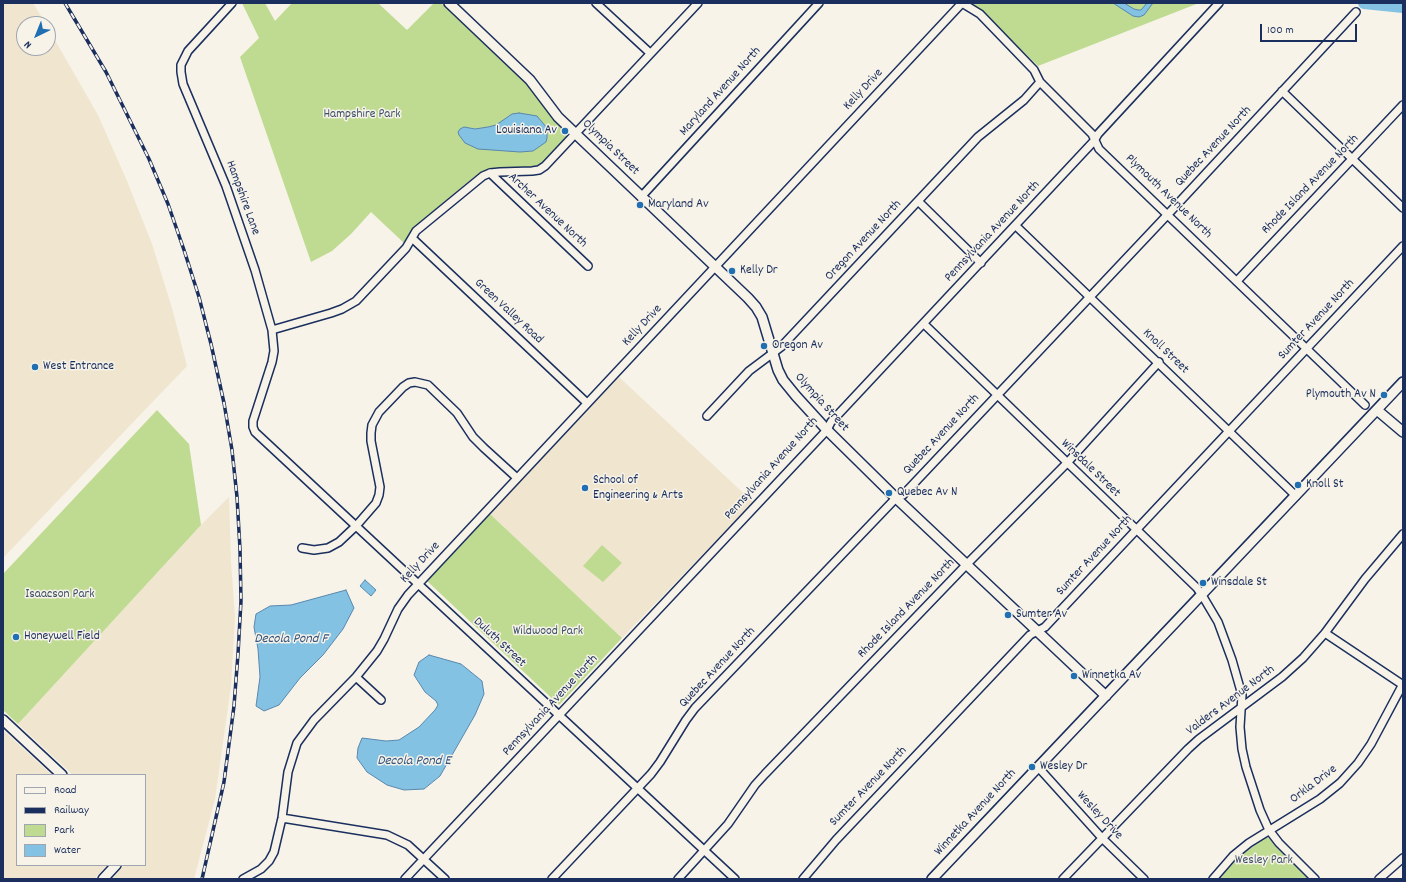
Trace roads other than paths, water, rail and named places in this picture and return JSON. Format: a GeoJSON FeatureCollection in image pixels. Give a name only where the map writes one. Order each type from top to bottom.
{"type":"FeatureCollection","features":[{"type":"Feature","properties":{"kind":"street","name":"Hampshire Lane"},"geometry":{"type":"LineString","coordinates":[[232,3],[188,51],[181,65],[181,72],[183,84],[226,186],[255,270],[272,330],[274,351],[272,362],[252,421]]}},
{"type":"Feature","properties":{"kind":"street","name":"Olympia Street"},"geometry":{"type":"LineString","coordinates":[[449,3],[530,80],[558,117],[756,307],[762,317],[778,370],[783,380],[827,430],[896,498],[1106,696]]}},
{"type":"Feature","properties":{"kind":"street"},"geometry":{"type":"LineString","coordinates":[[596,3],[650,53]]}},
{"type":"Feature","properties":{"kind":"street"},"geometry":{"type":"LineString","coordinates":[[272,330],[331,313],[356,301],[406,248],[416,231],[476,181],[490,173],[539,170],[549,162],[698,3]]}},
{"type":"Feature","properties":{"kind":"street","name":"Maryland Avenue North"},"geometry":{"type":"LineString","coordinates":[[641,197],[819,3]]}},
{"type":"Feature","properties":{"kind":"street","name":"Plymouth Avenue North"},"geometry":{"type":"LineString","coordinates":[[962,3],[980,14],[1034,70],[1040,82],[1092,134],[1099,149],[1365,405]]}},
{"type":"Feature","properties":{"kind":"street","name":"Kelly Drive"},"geometry":{"type":"LineString","coordinates":[[243,879],[261,869],[269,861],[274,852],[282,818],[288,772],[297,743],[314,720],[356,677],[377,651],[398,609],[408,595],[962,3]]}},
{"type":"Feature","properties":{"kind":"street","name":"Pennsylvania Avenue North"},"geometry":{"type":"LineString","coordinates":[[405,879],[827,430],[831,422],[1016,226],[1094,141],[1098,134],[1219,3]]}},
{"type":"Feature","properties":{"kind":"street","name":"Quebec Avenue North"},"geometry":{"type":"LineString","coordinates":[[552,879],[660,762],[695,708],[896,498],[903,495],[1356,12]]}},
{"type":"Feature","properties":{"kind":"street","name":"Oregon Avenue North"},"geometry":{"type":"LineString","coordinates":[[707,416],[749,371],[781,347],[978,137],[1024,100],[1040,82]]}},
{"type":"Feature","properties":{"kind":"street"},"geometry":{"type":"LineString","coordinates":[[1282,91],[1403,208]]}},
{"type":"Feature","properties":{"kind":"street","name":"Rhode Island Avenue North"},"geometry":{"type":"LineString","coordinates":[[1237,281],[1353,160],[1403,105]]}},
{"type":"Feature","properties":{"kind":"street","name":"Archer Avenue North"},"geometry":{"type":"LineString","coordinates":[[490,173],[588,266]]}},
{"type":"Feature","properties":{"kind":"street"},"geometry":{"type":"LineString","coordinates":[[918,201],[981,263]]}},
{"type":"Feature","properties":{"kind":"street","name":"Knoll Street"},"geometry":{"type":"LineString","coordinates":[[1016,226],[1296,496]]}},
{"type":"Feature","properties":{"kind":"street","name":"Green Valley Road"},"geometry":{"type":"LineString","coordinates":[[412,238],[587,403]]}},
{"type":"Feature","properties":{"kind":"street","name":"Sumter Avenue North"},"geometry":{"type":"LineString","coordinates":[[803,879],[836,840],[1030,635],[1045,627],[1403,246]]}},
{"type":"Feature","properties":{"kind":"street","name":"Winsdale Street"},"geometry":{"type":"LineString","coordinates":[[924,324],[1197,588],[1202,595],[1218,622],[1232,660],[1242,695],[1242,749],[1254,796],[1269,830],[1279,843],[1315,879]]}},
{"type":"Feature","properties":{"kind":"street","name":"Rhode Island Avenue North"},"geometry":{"type":"LineString","coordinates":[[678,879],[728,824],[755,785],[765,774],[967,564],[1067,463],[1158,362]]}},
{"type":"Feature","properties":{"kind":"street"},"geometry":{"type":"LineString","coordinates":[[302,548],[314,550],[328,548],[339,542],[371,510],[379,495],[380,479],[371,441],[372,425],[379,412],[403,387],[409,383],[415,382],[428,385],[452,407],[473,436],[484,448],[517,478]]}},
{"type":"Feature","properties":{"kind":"street","name":"Winnetka Avenue North"},"geometry":{"type":"LineString","coordinates":[[932,879],[1403,382]]}},
{"type":"Feature","properties":{"kind":"street"},"geometry":{"type":"LineString","coordinates":[[1377,410],[1403,432]]}},
{"type":"Feature","properties":{"kind":"street","name":"Duluth Street"},"geometry":{"type":"LineString","coordinates":[[252,421],[255,432],[735,879]]}},
{"type":"Feature","properties":{"kind":"street","name":"Valders Avenue North"},"geometry":{"type":"LineString","coordinates":[[1063,879],[1188,749],[1199,739],[1282,677],[1303,658],[1325,634],[1365,579],[1403,534]]}},
{"type":"Feature","properties":{"kind":"street"},"geometry":{"type":"LineString","coordinates":[[1325,634],[1403,684]]}},
{"type":"Feature","properties":{"kind":"street"},"geometry":{"type":"LineString","coordinates":[[356,677],[381,700]]}},
{"type":"Feature","properties":{"kind":"street","name":"Orkla Drive"},"geometry":{"type":"LineString","coordinates":[[1213,879],[1233,856],[1249,842],[1320,799],[1340,783],[1358,763],[1371,744],[1403,684]]}},
{"type":"Feature","properties":{"kind":"street"},"geometry":{"type":"LineString","coordinates":[[3,720],[61,774]]}},
{"type":"Feature","properties":{"kind":"street","name":"Wesley Drive"},"geometry":{"type":"LineString","coordinates":[[1038,767],[1102,838],[1144,879]]}},
{"type":"Feature","properties":{"kind":"street"},"geometry":{"type":"LineString","coordinates":[[282,818],[386,835],[408,845],[445,879]]}},
{"type":"Feature","properties":{"kind":"street"},"geometry":{"type":"LineString","coordinates":[[1379,879],[1403,858]]}},
{"type":"Feature","properties":{"kind":"street"},"geometry":{"type":"LineString","coordinates":[[103,879],[115,866]]}},
{"type":"Feature","properties":{"kind":"water"},"geometry":{"type":"Polygon","coordinates":[[[1113,3],[1124,3],[1134,9],[1141,10],[1147,3],[1153,3],[1144,15],[1139,17],[1133,16],[1113,3]]]}},
{"type":"Feature","properties":{"kind":"water"},"geometry":{"type":"Polygon","coordinates":[[[519,113],[537,116],[547,128],[546,142],[533,151],[520,152],[478,149],[465,143],[459,135],[458,132],[464,127],[475,129],[496,125],[512,114],[519,113]]]}},
{"type":"Feature","properties":{"kind":"water"},"geometry":{"type":"Polygon","coordinates":[[[365,580],[376,590],[371,596],[360,586],[365,580]]]}},
{"type":"Feature","properties":{"kind":"water","name":"Decola Pond F"},"geometry":{"type":"Polygon","coordinates":[[[346,590],[354,608],[343,629],[323,655],[300,678],[279,705],[264,711],[256,706],[260,677],[258,649],[254,627],[256,614],[270,606],[291,605],[346,590]]]}},
{"type":"Feature","properties":{"kind":"water","name":"Decola Pond E"},"geometry":{"type":"Polygon","coordinates":[[[429,655],[461,664],[482,681],[484,694],[475,715],[440,776],[424,789],[404,790],[387,785],[367,772],[357,758],[358,748],[362,738],[386,741],[399,740],[419,727],[435,710],[438,705],[436,701],[425,692],[414,675],[419,662],[429,655]]]}},
{"type":"Feature","properties":{"kind":"waterway"},"geometry":{"type":"LineString","coordinates":[[1364,3],[1403,7]]}},
{"type":"Feature","properties":{"kind":"railway"},"geometry":{"type":"LineString","coordinates":[[65,3],[106,72],[149,159],[168,204],[199,297],[224,403],[232,450],[240,549],[241,601],[238,654],[234,706],[224,782],[202,879]]}},
{"type":"Feature","properties":{"kind":"place","name":"Louisiana Av"},"geometry":{"type":"Point","coordinates":[565,131]}},
{"type":"Feature","properties":{"kind":"place","name":"Maryland Av"},"geometry":{"type":"Point","coordinates":[640,205]}},
{"type":"Feature","properties":{"kind":"place","name":"Kelly Dr"},"geometry":{"type":"Point","coordinates":[732,271]}},
{"type":"Feature","properties":{"kind":"place","name":"Oregon Av"},"geometry":{"type":"Point","coordinates":[764,346]}},
{"type":"Feature","properties":{"kind":"place","name":"West Entrance"},"geometry":{"type":"Point","coordinates":[35,367]}},
{"type":"Feature","properties":{"kind":"place","name":"Plymouth Av N"},"geometry":{"type":"Point","coordinates":[1384,395]}},
{"type":"Feature","properties":{"kind":"place","name":"Knoll St"},"geometry":{"type":"Point","coordinates":[1298,485]}},
{"type":"Feature","properties":{"kind":"place","name":"School of Engineering & Arts"},"geometry":{"type":"Point","coordinates":[585,488]}},
{"type":"Feature","properties":{"kind":"place","name":"Quebec Av N"},"geometry":{"type":"Point","coordinates":[889,493]}},
{"type":"Feature","properties":{"kind":"place","name":"Winsdale St"},"geometry":{"type":"Point","coordinates":[1203,583]}},
{"type":"Feature","properties":{"kind":"place","name":"Sumter Av"},"geometry":{"type":"Point","coordinates":[1008,615]}},
{"type":"Feature","properties":{"kind":"place","name":"Honeywell Field"},"geometry":{"type":"Point","coordinates":[16,637]}},
{"type":"Feature","properties":{"kind":"place","name":"Winnetka Av"},"geometry":{"type":"Point","coordinates":[1074,676]}},
{"type":"Feature","properties":{"kind":"place","name":"Wesley Dr"},"geometry":{"type":"Point","coordinates":[1032,767]}},
{"type":"Feature","properties":{"kind":"park label","name":"Hampshire Park"},"geometry":{"type":"Point","coordinates":[362,115]}},
{"type":"Feature","properties":{"kind":"park label","name":"Isaacson Park"},"geometry":{"type":"Point","coordinates":[60,595]}},
{"type":"Feature","properties":{"kind":"park label","name":"Wildwood Park"},"geometry":{"type":"Point","coordinates":[548,632]}},
{"type":"Feature","properties":{"kind":"park label","name":"Wesley Park"},"geometry":{"type":"Point","coordinates":[1264,861]}}]}
